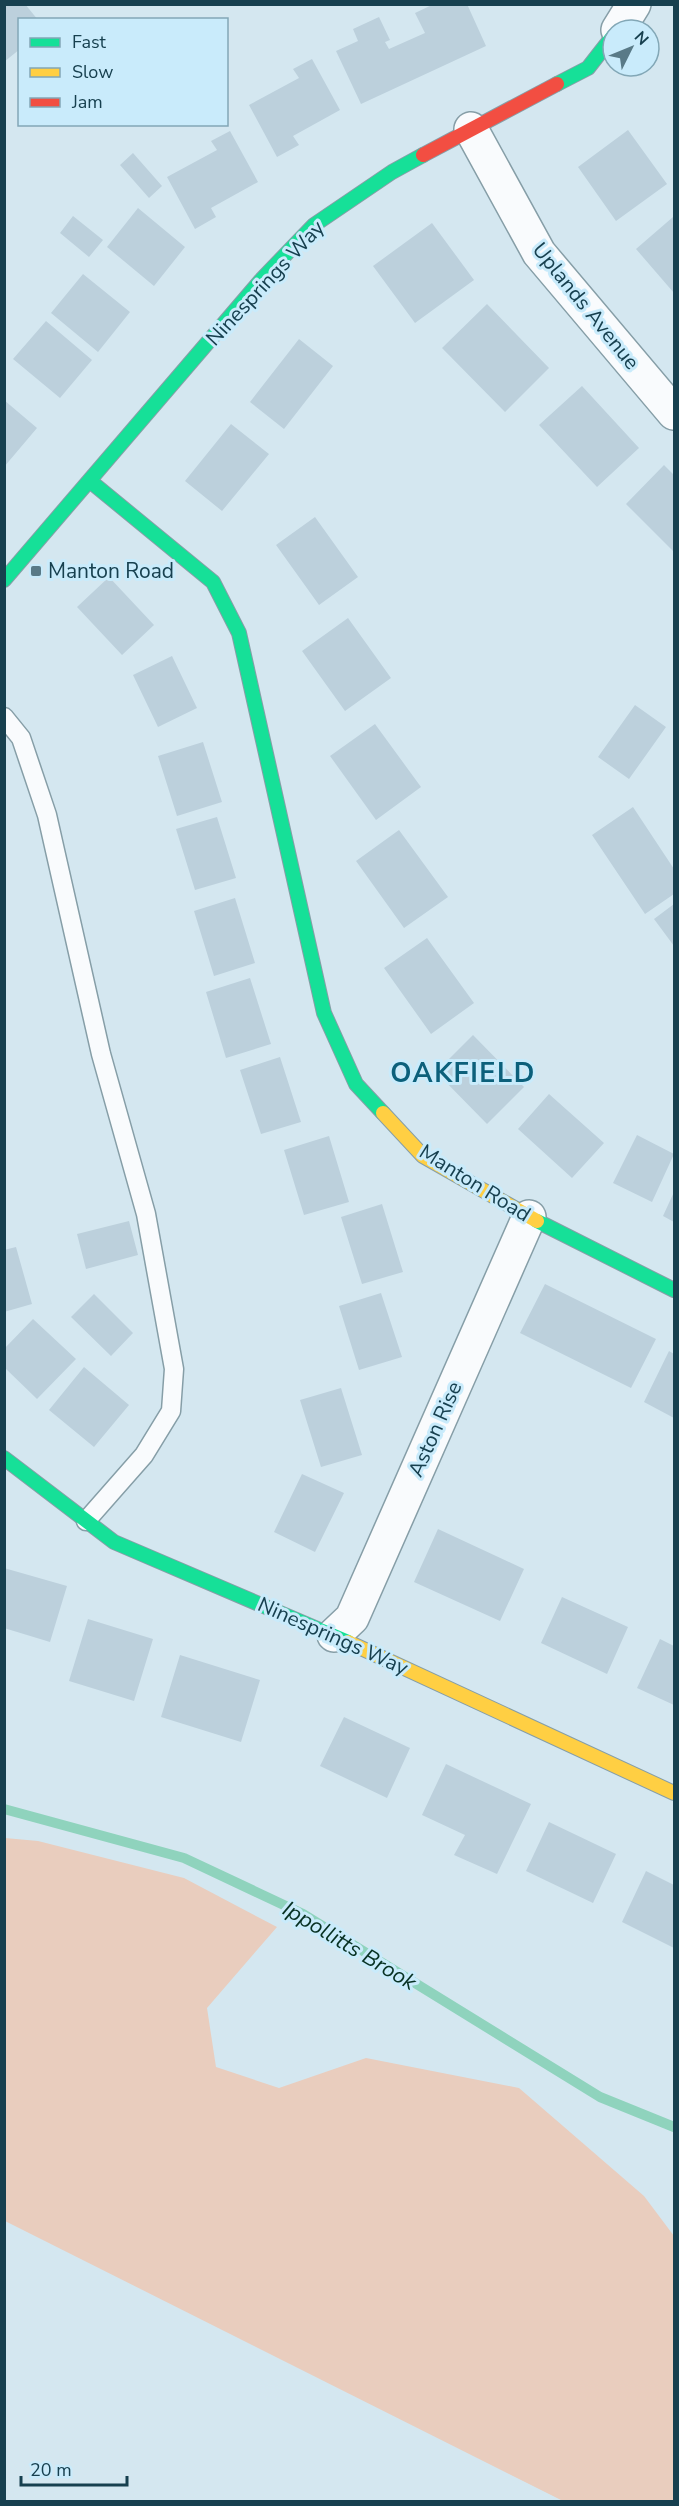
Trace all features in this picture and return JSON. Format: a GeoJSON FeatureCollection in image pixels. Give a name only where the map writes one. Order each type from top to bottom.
{"type":"FeatureCollection","features":[{"type":"Feature","properties":{"kind":"street"},"geometry":{"type":"LineString","coordinates":[[625,18],[634,4]]}},
{"type":"Feature","properties":{"kind":"street","name":"Ninesprings Way"},"geometry":{"type":"LineString","coordinates":[[4,580],[263,278],[314,225],[392,172],[588,68],[601,51]]}},
{"type":"Feature","properties":{"kind":"street","name":"Uplands Avenue"},"geometry":{"type":"LineString","coordinates":[[471,129],[539,253],[675,413]]}},
{"type":"Feature","properties":{"kind":"street","name":"Manton Road"},"geometry":{"type":"LineString","coordinates":[[90,481],[213,582],[239,633],[324,1013],[356,1084],[423,1156],[529,1217],[675,1290]]}},
{"type":"Feature","properties":{"kind":"street","name":"Aston Rise"},"geometry":{"type":"LineString","coordinates":[[334,1635],[352,1618],[529,1217]]}},
{"type":"Feature","properties":{"kind":"street","name":"Ninesprings Way"},"geometry":{"type":"LineString","coordinates":[[4,1458],[114,1542],[334,1635],[675,1793]]}},
{"type":"Feature","properties":{"kind":"lane"},"geometry":{"type":"LineString","coordinates":[[4,717],[21,738],[47,815],[101,1054],[146,1214],[174,1369],[171,1411],[144,1455],[86,1521]]}},
{"type":"Feature","properties":{"kind":"shaded area"},"geometry":{"type":"Polygon","coordinates":[[[5,1838],[38,1841],[184,1878],[277,1927],[207,2008],[216,2067],[279,2088],[366,2058],[519,2088],[644,2196],[674,2236],[674,2501],[563,2501],[5,2221],[5,1838]]]}},
{"type":"Feature","properties":{"kind":"building"},"geometry":{"type":"Polygon","coordinates":[[[4,4],[25,4],[36,18],[18,18],[18,51],[4,62],[4,4]]]}},
{"type":"Feature","properties":{"kind":"building"},"geometry":{"type":"Polygon","coordinates":[[[434,4],[467,4],[486,46],[361,104],[336,51],[358,41],[353,29],[379,17],[390,40],[385,42],[389,49],[425,33],[415,13],[434,4]]]}},
{"type":"Feature","properties":{"kind":"building"},"geometry":{"type":"Polygon","coordinates":[[[312,59],[340,110],[293,136],[299,145],[277,157],[249,105],[299,78],[293,69],[312,59]]]}},
{"type":"Feature","properties":{"kind":"building"},"geometry":{"type":"Polygon","coordinates":[[[628,130],[667,184],[616,221],[578,167],[628,130]]]}},
{"type":"Feature","properties":{"kind":"building"},"geometry":{"type":"Polygon","coordinates":[[[230,131],[258,182],[211,208],[216,217],[195,229],[167,177],[217,150],[211,141],[230,131]]]}},
{"type":"Feature","properties":{"kind":"building"},"geometry":{"type":"Polygon","coordinates":[[[133,153],[162,186],[149,198],[120,165],[133,153]]]}},
{"type":"Feature","properties":{"kind":"building"},"geometry":{"type":"Polygon","coordinates":[[[138,208],[185,247],[154,286],[107,247],[138,208]]]}},
{"type":"Feature","properties":{"kind":"building"},"geometry":{"type":"Polygon","coordinates":[[[73,216],[103,240],[89,257],[60,233],[73,216]]]}},
{"type":"Feature","properties":{"kind":"building"},"geometry":{"type":"Polygon","coordinates":[[[673,217],[674,219],[674,293],[636,249],[673,217]]]}},
{"type":"Feature","properties":{"kind":"building"},"geometry":{"type":"Polygon","coordinates":[[[432,223],[474,280],[415,323],[373,266],[432,223]]]}},
{"type":"Feature","properties":{"kind":"building"},"geometry":{"type":"Polygon","coordinates":[[[83,274],[130,312],[98,352],[51,313],[83,274]]]}},
{"type":"Feature","properties":{"kind":"building"},"geometry":{"type":"Polygon","coordinates":[[[487,304],[549,368],[505,412],[442,348],[487,304]]]}},
{"type":"Feature","properties":{"kind":"building"},"geometry":{"type":"Polygon","coordinates":[[[46,321],[92,360],[60,398],[13,359],[46,321]]]}},
{"type":"Feature","properties":{"kind":"building"},"geometry":{"type":"Polygon","coordinates":[[[299,339],[333,366],[284,429],[250,402],[299,339]]]}},
{"type":"Feature","properties":{"kind":"building"},"geometry":{"type":"Polygon","coordinates":[[[582,386],[639,448],[597,487],[539,425],[582,386]]]}},
{"type":"Feature","properties":{"kind":"building"},"geometry":{"type":"Polygon","coordinates":[[[4,400],[37,428],[4,467],[4,400]]]}},
{"type":"Feature","properties":{"kind":"building"},"geometry":{"type":"Polygon","coordinates":[[[231,424],[269,454],[222,511],[185,481],[231,424]]]}},
{"type":"Feature","properties":{"kind":"building"},"geometry":{"type":"Polygon","coordinates":[[[664,465],[674,475],[674,552],[626,504],[664,465]]]}},
{"type":"Feature","properties":{"kind":"building"},"geometry":{"type":"Polygon","coordinates":[[[315,517],[358,577],[319,605],[276,545],[315,517]]]}},
{"type":"Feature","properties":{"kind":"building"},"geometry":{"type":"Polygon","coordinates":[[[109,577],[154,625],[122,655],[77,607],[109,577]]]}},
{"type":"Feature","properties":{"kind":"building"},"geometry":{"type":"Polygon","coordinates":[[[348,618],[391,678],[345,711],[302,651],[348,618]]]}},
{"type":"Feature","properties":{"kind":"building"},"geometry":{"type":"Polygon","coordinates":[[[172,656],[197,708],[158,727],[133,675],[172,656]]]}},
{"type":"Feature","properties":{"kind":"building"},"geometry":{"type":"Polygon","coordinates":[[[635,705],[666,727],[629,779],[598,757],[635,705]]]}},
{"type":"Feature","properties":{"kind":"building"},"geometry":{"type":"Polygon","coordinates":[[[375,724],[421,787],[376,820],[330,756],[375,724]]]}},
{"type":"Feature","properties":{"kind":"building"},"geometry":{"type":"Polygon","coordinates":[[[203,742],[222,802],[177,816],[158,756],[203,742]]]}},
{"type":"Feature","properties":{"kind":"building"},"geometry":{"type":"Polygon","coordinates":[[[633,807],[674,869],[674,894],[645,914],[592,835],[633,807]]]}},
{"type":"Feature","properties":{"kind":"building"},"geometry":{"type":"Polygon","coordinates":[[[217,817],[236,878],[195,890],[176,829],[217,817]]]}},
{"type":"Feature","properties":{"kind":"building"},"geometry":{"type":"Polygon","coordinates":[[[399,830],[448,897],[404,928],[356,861],[399,830]]]}},
{"type":"Feature","properties":{"kind":"building"},"geometry":{"type":"Polygon","coordinates":[[[235,898],[255,963],[214,976],[194,911],[235,898]]]}},
{"type":"Feature","properties":{"kind":"building"},"geometry":{"type":"Polygon","coordinates":[[[674,904],[674,946],[654,919],[674,904]]]}},
{"type":"Feature","properties":{"kind":"building"},"geometry":{"type":"Polygon","coordinates":[[[427,938],[474,1003],[431,1034],[384,968],[427,938]]]}},
{"type":"Feature","properties":{"kind":"building"},"geometry":{"type":"Polygon","coordinates":[[[250,978],[271,1044],[226,1058],[206,992],[250,978]]]}},
{"type":"Feature","properties":{"kind":"building"},"geometry":{"type":"Polygon","coordinates":[[[473,1035],[524,1087],[487,1124],[436,1072],[473,1035]]]}},
{"type":"Feature","properties":{"kind":"building"},"geometry":{"type":"Polygon","coordinates":[[[280,1057],[301,1122],[261,1134],[240,1070],[280,1057]]]}},
{"type":"Feature","properties":{"kind":"building"},"geometry":{"type":"Polygon","coordinates":[[[549,1094],[604,1143],[572,1178],[518,1129],[549,1094]]]}},
{"type":"Feature","properties":{"kind":"building"},"geometry":{"type":"Polygon","coordinates":[[[637,1135],[674,1154],[652,1202],[613,1183],[637,1135]]]}},
{"type":"Feature","properties":{"kind":"building"},"geometry":{"type":"Polygon","coordinates":[[[329,1136],[349,1202],[304,1215],[284,1150],[329,1136]]]}},
{"type":"Feature","properties":{"kind":"building"},"geometry":{"type":"Polygon","coordinates":[[[674,1192],[674,1222],[663,1216],[674,1192]]]}},
{"type":"Feature","properties":{"kind":"building"},"geometry":{"type":"Polygon","coordinates":[[[382,1204],[403,1272],[362,1284],[341,1217],[382,1204]]]}},
{"type":"Feature","properties":{"kind":"building"},"geometry":{"type":"Polygon","coordinates":[[[129,1221],[138,1255],[86,1269],[77,1234],[129,1221]]]}},
{"type":"Feature","properties":{"kind":"building"},"geometry":{"type":"Polygon","coordinates":[[[16,1247],[32,1304],[4,1312],[4,1250],[16,1247]]]}},
{"type":"Feature","properties":{"kind":"building"},"geometry":{"type":"Polygon","coordinates":[[[545,1284],[656,1339],[631,1388],[520,1333],[545,1284]]]}},
{"type":"Feature","properties":{"kind":"building"},"geometry":{"type":"Polygon","coordinates":[[[381,1293],[402,1357],[359,1370],[339,1306],[381,1293]]]}},
{"type":"Feature","properties":{"kind":"building"},"geometry":{"type":"Polygon","coordinates":[[[94,1294],[133,1333],[111,1356],[71,1317],[94,1294]]]}},
{"type":"Feature","properties":{"kind":"building"},"geometry":{"type":"Polygon","coordinates":[[[33,1319],[76,1359],[37,1399],[4,1367],[4,1349],[33,1319]]]}},
{"type":"Feature","properties":{"kind":"building"},"geometry":{"type":"Polygon","coordinates":[[[669,1351],[674,1354],[674,1418],[644,1402],[669,1351]]]}},
{"type":"Feature","properties":{"kind":"building"},"geometry":{"type":"Polygon","coordinates":[[[84,1367],[129,1405],[94,1447],[49,1410],[84,1367]]]}},
{"type":"Feature","properties":{"kind":"building"},"geometry":{"type":"Polygon","coordinates":[[[341,1388],[362,1455],[321,1467],[300,1400],[341,1388]]]}},
{"type":"Feature","properties":{"kind":"building"},"geometry":{"type":"Polygon","coordinates":[[[302,1474],[344,1493],[315,1552],[274,1532],[302,1474]]]}},
{"type":"Feature","properties":{"kind":"building"},"geometry":{"type":"Polygon","coordinates":[[[438,1529],[524,1569],[500,1621],[414,1582],[438,1529]]]}},
{"type":"Feature","properties":{"kind":"building"},"geometry":{"type":"Polygon","coordinates":[[[4,1568],[67,1586],[50,1642],[4,1628],[4,1568]]]}},
{"type":"Feature","properties":{"kind":"building"},"geometry":{"type":"Polygon","coordinates":[[[562,1597],[628,1627],[607,1674],[541,1643],[562,1597]]]}},
{"type":"Feature","properties":{"kind":"building"},"geometry":{"type":"Polygon","coordinates":[[[88,1619],[153,1639],[134,1701],[69,1681],[88,1619]]]}},
{"type":"Feature","properties":{"kind":"building"},"geometry":{"type":"Polygon","coordinates":[[[660,1639],[674,1646],[674,1705],[637,1688],[660,1639]]]}},
{"type":"Feature","properties":{"kind":"building"},"geometry":{"type":"Polygon","coordinates":[[[180,1655],[260,1680],[241,1742],[161,1717],[180,1655]]]}},
{"type":"Feature","properties":{"kind":"building"},"geometry":{"type":"Polygon","coordinates":[[[344,1717],[410,1748],[387,1798],[320,1766],[344,1717]]]}},
{"type":"Feature","properties":{"kind":"building"},"geometry":{"type":"Polygon","coordinates":[[[446,1764],[531,1804],[497,1874],[454,1855],[465,1835],[422,1815],[446,1764]]]}},
{"type":"Feature","properties":{"kind":"building"},"geometry":{"type":"Polygon","coordinates":[[[549,1822],[616,1854],[593,1903],[526,1871],[549,1822]]]}},
{"type":"Feature","properties":{"kind":"building"},"geometry":{"type":"Polygon","coordinates":[[[646,1871],[674,1885],[674,1948],[622,1922],[646,1871]]]}},
{"type":"Feature","properties":{"kind":"waterway","name":"Ippollitts Brook"},"geometry":{"type":"LineString","coordinates":[[4,1809],[184,1858],[303,1914],[600,2097],[674,2127]]}},
{"type":"Feature","properties":{"kind":"traffic: fast"},"geometry":{"type":"LineString","coordinates":[[557,84],[588,68],[601,51]]}},
{"type":"Feature","properties":{"kind":"traffic: fast"},"geometry":{"type":"LineString","coordinates":[[4,580],[263,278],[314,225],[392,172],[423,155]]}},
{"type":"Feature","properties":{"kind":"traffic: fast"},"geometry":{"type":"LineString","coordinates":[[90,481],[213,582],[239,633],[324,1013],[356,1084],[383,1113]]}},
{"type":"Feature","properties":{"kind":"traffic: fast"},"geometry":{"type":"LineString","coordinates":[[537,1221],[674,1290]]}},
{"type":"Feature","properties":{"kind":"traffic: fast"},"geometry":{"type":"LineString","coordinates":[[4,1458],[114,1542],[348,1642]]}},
{"type":"Feature","properties":{"kind":"traffic: slow"},"geometry":{"type":"LineString","coordinates":[[383,1113],[423,1156],[537,1221]]}},
{"type":"Feature","properties":{"kind":"traffic: slow"},"geometry":{"type":"LineString","coordinates":[[348,1642],[674,1793]]}},
{"type":"Feature","properties":{"kind":"traffic: jam"},"geometry":{"type":"LineString","coordinates":[[423,155],[557,84]]}},
{"type":"Feature","properties":{"kind":"place","name":"Manton Road"},"geometry":{"type":"Point","coordinates":[36,571]}},
{"type":"Feature","properties":{"kind":"district","name":"OAKFIELD"},"geometry":{"type":"Point","coordinates":[463,1073]}}]}
